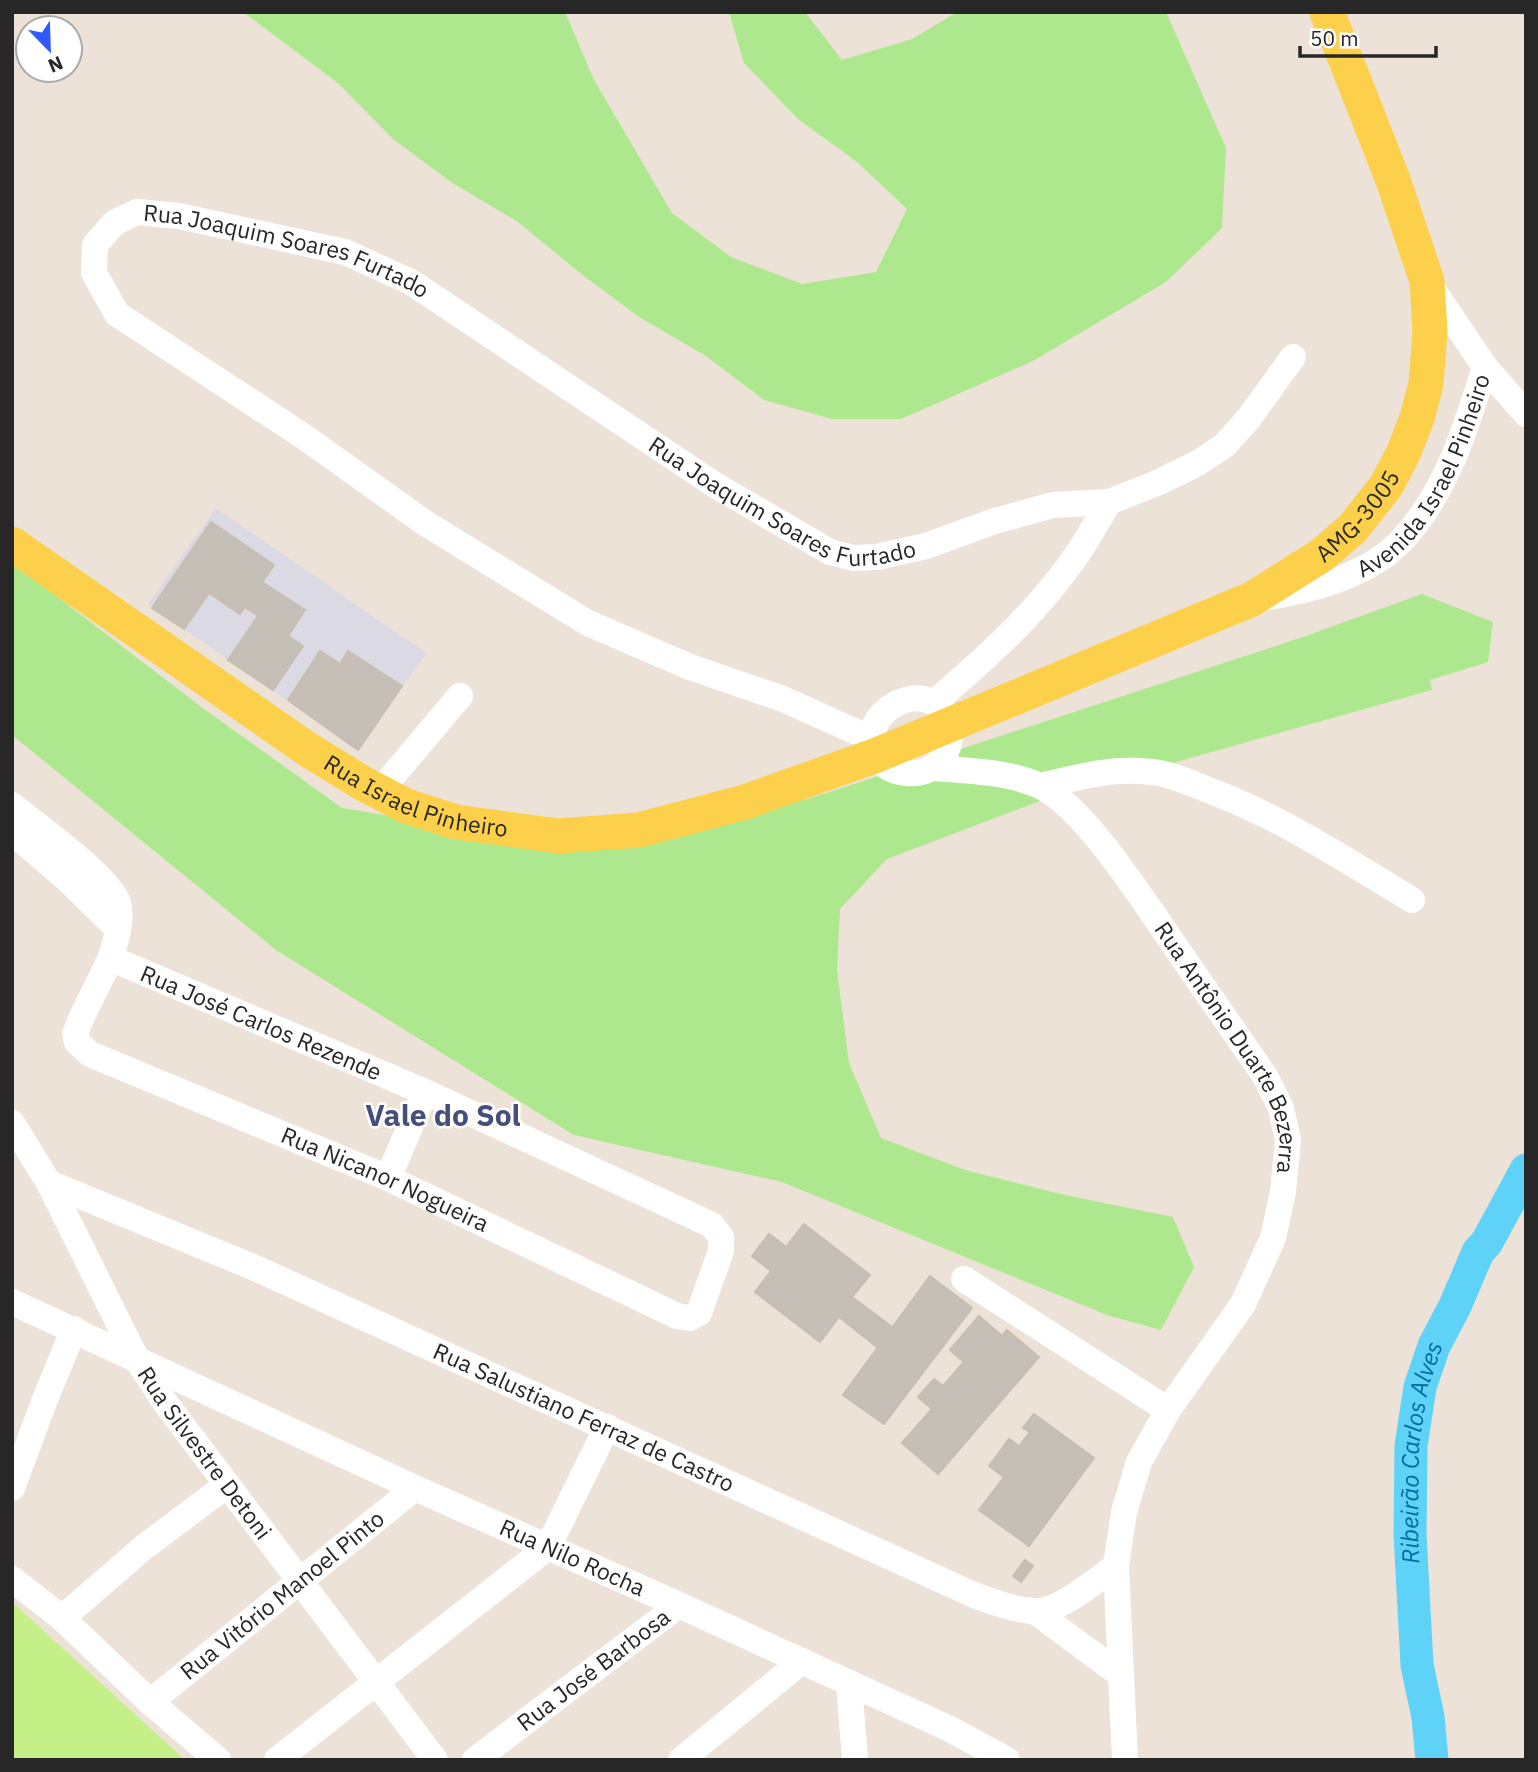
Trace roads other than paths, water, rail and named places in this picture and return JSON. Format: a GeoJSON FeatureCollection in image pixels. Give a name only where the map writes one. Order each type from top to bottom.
{"type":"FeatureCollection","features":[{"type":"Feature","properties":{"kind":"main road","name":"AMG-3005"},"geometry":{"type":"LineString","coordinates":[[875,747],[942,714],[1252,599],[1322,555],[1353,528],[1386,486],[1418,418],[1426,384],[1430,332],[1427,281],[1393,180],[1327,12]]}},
{"type":"Feature","properties":{"kind":"main road","name":"Rua Israel Pinheiro"},"geometry":{"type":"LineString","coordinates":[[12,544],[307,749],[406,806],[456,822],[558,836],[639,830],[745,803],[875,747]]}},
{"type":"Feature","properties":{"kind":"street","name":"Rua Joaquim Soares Furtado"},"geometry":{"type":"LineString","coordinates":[[932,768],[920,773],[894,770],[875,747],[783,699],[690,667],[588,623],[425,523],[303,436],[117,314],[94,273],[95,245],[114,223],[137,212],[179,216],[345,252],[411,282],[715,485],[830,552],[853,558],[877,556],[926,545],[995,521],[1054,505],[1109,502],[1198,463],[1226,445],[1293,358]]}},
{"type":"Feature","properties":{"kind":"street","name":"Avenida Israel Pinheiro"},"geometry":{"type":"LineString","coordinates":[[1252,599],[1292,594],[1331,582],[1379,559],[1402,541],[1431,502],[1456,452],[1485,367],[1427,281]]}},
{"type":"Feature","properties":{"kind":"street"},"geometry":{"type":"LineString","coordinates":[[1485,367],[1526,414]]}},
{"type":"Feature","properties":{"kind":"street"},"geometry":{"type":"LineString","coordinates":[[932,768],[942,759],[948,748],[942,714],[984,659],[1066,571],[1109,502]]}},
{"type":"Feature","properties":{"kind":"street"},"geometry":{"type":"LineString","coordinates":[[379,792],[460,696]]}},
{"type":"Feature","properties":{"kind":"street","name":"Rua Antônio Duarte Bezerra"},"geometry":{"type":"LineString","coordinates":[[932,768],[978,771],[1041,786],[1067,805],[1126,876],[1265,1076],[1280,1108],[1288,1140],[1283,1192],[1273,1238],[1243,1304],[1168,1410],[1139,1462],[1124,1512],[1116,1566],[1125,1760]]}},
{"type":"Feature","properties":{"kind":"street"},"geometry":{"type":"LineString","coordinates":[[1041,786],[1099,772],[1127,770],[1154,772],[1188,782],[1238,801],[1306,836],[1412,900]]}},
{"type":"Feature","properties":{"kind":"street"},"geometry":{"type":"LineString","coordinates":[[12,805],[110,889],[120,912],[110,958]]}},
{"type":"Feature","properties":{"kind":"street"},"geometry":{"type":"LineString","coordinates":[[12,832],[68,880],[118,929]]}},
{"type":"Feature","properties":{"kind":"street","name":"Rua Nicanor Nogueira"},"geometry":{"type":"LineString","coordinates":[[110,958],[75,1034],[77,1042],[90,1054],[388,1178],[677,1316],[690,1318],[699,1312]]}},
{"type":"Feature","properties":{"kind":"street","name":"Rua José Carlos Rezende"},"geometry":{"type":"LineString","coordinates":[[110,958],[425,1092],[704,1220],[717,1229],[722,1242],[699,1312]]}},
{"type":"Feature","properties":{"kind":"street"},"geometry":{"type":"LineString","coordinates":[[388,1178],[425,1092]]}},
{"type":"Feature","properties":{"kind":"street","name":"Rua Silvestre Detoni"},"geometry":{"type":"LineString","coordinates":[[12,1123],[49,1183],[136,1358],[164,1401],[435,1760]]}},
{"type":"Feature","properties":{"kind":"street","name":"Rua Salustiano Ferraz de Castro"},"geometry":{"type":"LineString","coordinates":[[49,1183],[253,1267],[974,1595],[1036,1612]]}},
{"type":"Feature","properties":{"kind":"street"},"geometry":{"type":"LineString","coordinates":[[964,1279],[1168,1410]]}},
{"type":"Feature","properties":{"kind":"street","name":"Rua Nilo Rocha"},"geometry":{"type":"LineString","coordinates":[[12,1302],[415,1488],[950,1729],[1007,1760]]}},
{"type":"Feature","properties":{"kind":"street"},"geometry":{"type":"LineString","coordinates":[[12,1488],[74,1329]]}},
{"type":"Feature","properties":{"kind":"street"},"geometry":{"type":"LineString","coordinates":[[277,1760],[548,1547],[607,1427]]}},
{"type":"Feature","properties":{"kind":"street"},"geometry":{"type":"LineString","coordinates":[[62,1618],[144,1548],[227,1485]]}},
{"type":"Feature","properties":{"kind":"street","name":"Rua Vitório Manoel Pinto"},"geometry":{"type":"LineString","coordinates":[[150,1702],[415,1488]]}},
{"type":"Feature","properties":{"kind":"street"},"geometry":{"type":"LineString","coordinates":[[1036,1612],[1078,1594],[1116,1566]]}},
{"type":"Feature","properties":{"kind":"street"},"geometry":{"type":"LineString","coordinates":[[12,1579],[62,1618],[150,1702],[218,1760]]}},
{"type":"Feature","properties":{"kind":"street","name":"Rua José Barbosa"},"geometry":{"type":"LineString","coordinates":[[475,1760],[679,1605]]}},
{"type":"Feature","properties":{"kind":"street"},"geometry":{"type":"LineString","coordinates":[[1036,1612],[1121,1675]]}},
{"type":"Feature","properties":{"kind":"street"},"geometry":{"type":"LineString","coordinates":[[681,1760],[802,1661]]}},
{"type":"Feature","properties":{"kind":"street"},"geometry":{"type":"LineString","coordinates":[[849,1683],[856,1760]]}},
{"type":"Feature","properties":{"kind":"waterway","name":"Ribeirão Carlos Alves"},"geometry":{"type":"LineString","coordinates":[[1432,1760],[1428,1717],[1417,1665],[1410,1534],[1411,1446],[1420,1387],[1434,1346],[1478,1252],[1487,1242],[1526,1170]]}},
{"type":"Feature","properties":{"kind":"district","name":"Vale do Sol"},"geometry":{"type":"Point","coordinates":[443,1116]}}]}
